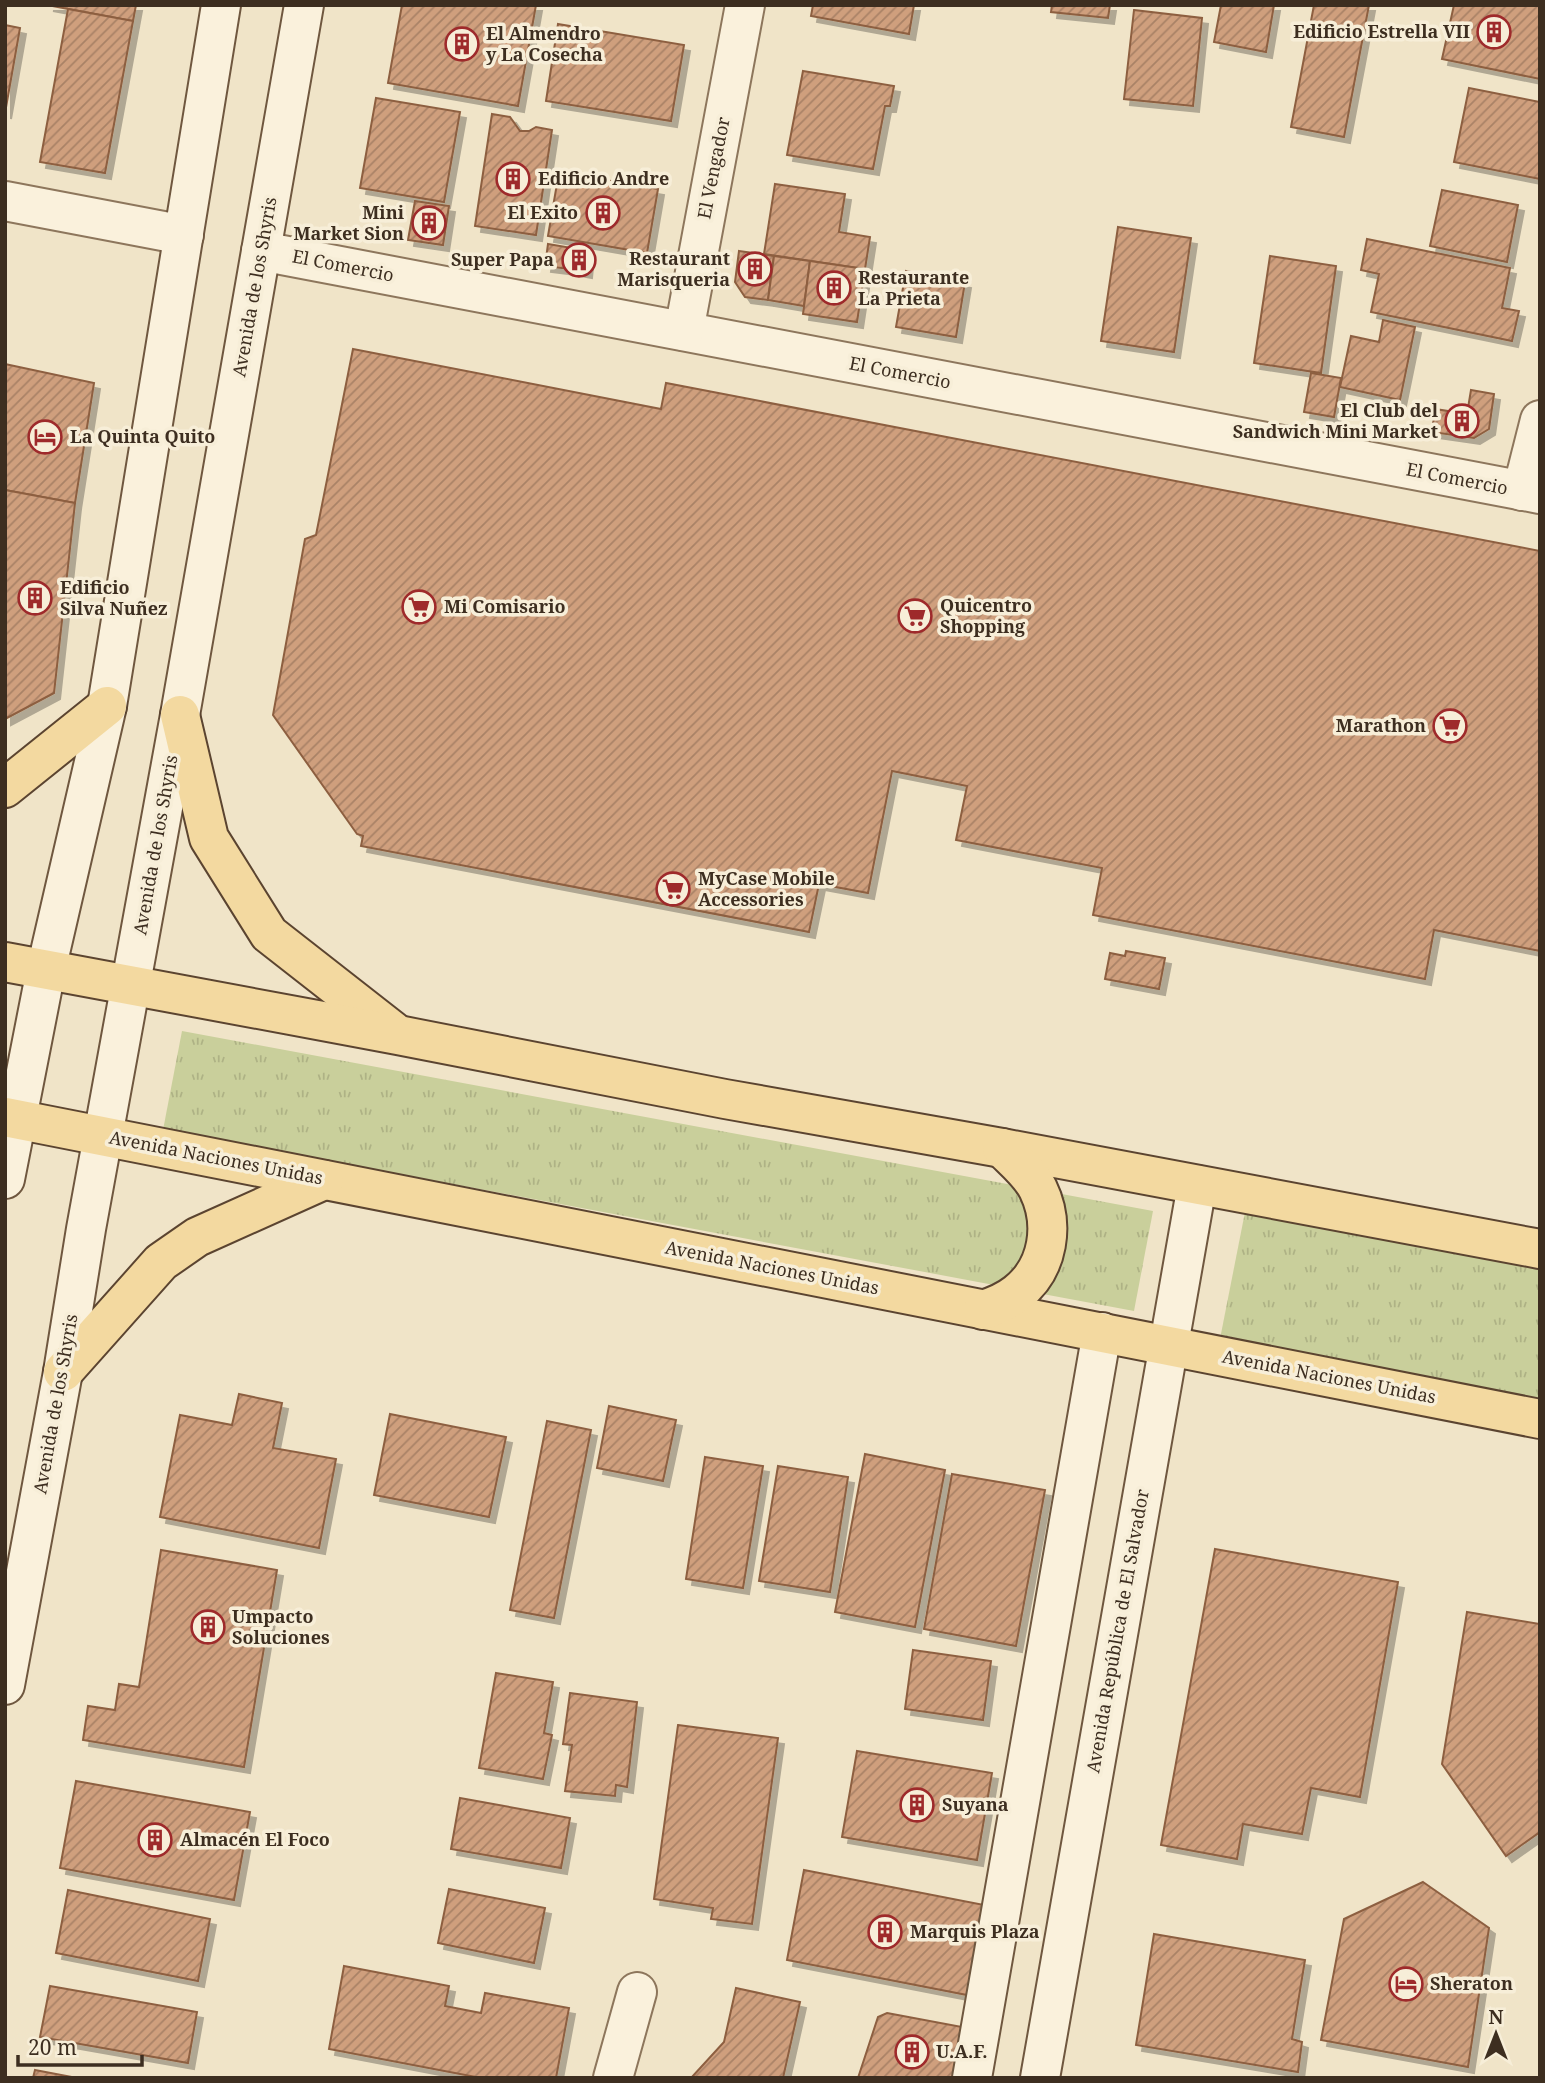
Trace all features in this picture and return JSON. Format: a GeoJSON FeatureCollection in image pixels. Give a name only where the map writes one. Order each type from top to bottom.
{"type":"FeatureCollection","features":[{"type":"Feature","properties":{"kind":"main road"},"geometry":{"type":"LineString","coordinates":[[5,788],[107,706]]}},
{"type":"Feature","properties":{"kind":"main road"},"geometry":{"type":"LineString","coordinates":[[180,715],[209,838],[269,934],[398,1035]]}},
{"type":"Feature","properties":{"kind":"main road"},"geometry":{"type":"LineString","coordinates":[[5,962],[132,984],[725,1100],[1540,1249]]}},
{"type":"Feature","properties":{"kind":"main road","name":"Avenida Naciones Unidas"},"geometry":{"type":"LineString","coordinates":[[11,1118],[1540,1419]]}},
{"type":"Feature","properties":{"kind":"main road"},"geometry":{"type":"LineString","coordinates":[[983,1310],[1017,1293],[1031,1279],[1046,1248],[1046,1209],[1037,1187],[1023,1168],[1002,1149]]}},
{"type":"Feature","properties":{"kind":"main road"},"geometry":{"type":"LineString","coordinates":[[63,1372],[162,1262],[197,1237],[324,1180]]}},
{"type":"Feature","properties":{"kind":"street"},"geometry":{"type":"LineString","coordinates":[[5,1179],[11,1118],[107,706],[221,5]]}},
{"type":"Feature","properties":{"kind":"street","name":"Avenida de los Shyris"},"geometry":{"type":"LineString","coordinates":[[5,1685],[180,715],[304,5]]}},
{"type":"Feature","properties":{"kind":"street","name":"El Vengador"},"geometry":{"type":"LineString","coordinates":[[684,331],[745,5]]}},
{"type":"Feature","properties":{"kind":"street"},"geometry":{"type":"LineString","coordinates":[[5,201],[184,235]]}},
{"type":"Feature","properties":{"kind":"street","name":"El Comercio"},"geometry":{"type":"LineString","coordinates":[[261,251],[1531,493]]}},
{"type":"Feature","properties":{"kind":"street"},"geometry":{"type":"LineString","coordinates":[[1531,493],[1540,420]]}},
{"type":"Feature","properties":{"kind":"street","name":"Avenida República de El Salvador"},"geometry":{"type":"LineString","coordinates":[[1040,2078],[1197,1185]]}},
{"type":"Feature","properties":{"kind":"street"},"geometry":{"type":"LineString","coordinates":[[972,2078],[1102,1332]]}},
{"type":"Feature","properties":{"kind":"street"},"geometry":{"type":"LineString","coordinates":[[613,2078],[637,1992]]}},
{"type":"Feature","properties":{"kind":"green space"},"geometry":{"type":"Polygon","coordinates":[[[182,1031],[1153,1211],[1134,1311],[163,1130],[182,1031]]]}},
{"type":"Feature","properties":{"kind":"green space"},"geometry":{"type":"Polygon","coordinates":[[[1246,1207],[1540,1264],[1540,1417],[1218,1349],[1246,1207]]]}},
{"type":"Feature","properties":{"kind":"building"},"geometry":{"type":"Polygon","coordinates":[[[47,5],[136,5],[133,21],[47,5]]]}},
{"type":"Feature","properties":{"kind":"building","name":"El Almendro y La Cosecha"},"geometry":{"type":"Polygon","coordinates":[[[402,5],[536,5],[518,106],[388,83],[402,5]]]}},
{"type":"Feature","properties":{"kind":"building"},"geometry":{"type":"Polygon","coordinates":[[[813,5],[914,5],[909,34],[811,16],[813,5]]]}},
{"type":"Feature","properties":{"kind":"building"},"geometry":{"type":"Polygon","coordinates":[[[1052,5],[1110,5],[1108,18],[1051,12],[1052,5]]]}},
{"type":"Feature","properties":{"kind":"building"},"geometry":{"type":"Polygon","coordinates":[[[1221,5],[1274,5],[1266,52],[1214,42],[1221,5]]]}},
{"type":"Feature","properties":{"kind":"building"},"geometry":{"type":"Polygon","coordinates":[[[1314,5],[1369,5],[1344,137],[1291,127],[1314,5]]]}},
{"type":"Feature","properties":{"kind":"building","name":"Edificio Estrella VII"},"geometry":{"type":"Polygon","coordinates":[[[1454,5],[1540,5],[1540,79],[1442,59],[1454,5]]]}},
{"type":"Feature","properties":{"kind":"building"},"geometry":{"type":"Polygon","coordinates":[[[68,9],[133,21],[105,173],[40,162],[68,9]]]}},
{"type":"Feature","properties":{"kind":"building"},"geometry":{"type":"Polygon","coordinates":[[[1134,10],[1202,18],[1193,106],[1124,99],[1134,10]]]}},
{"type":"Feature","properties":{"kind":"building"},"geometry":{"type":"Polygon","coordinates":[[[558,24],[684,45],[671,121],[546,101],[558,24]]]}},
{"type":"Feature","properties":{"kind":"building"},"geometry":{"type":"Polygon","coordinates":[[[5,25],[20,28],[5,113],[5,25]]]}},
{"type":"Feature","properties":{"kind":"building"},"geometry":{"type":"Polygon","coordinates":[[[803,71],[894,86],[890,106],[885,106],[873,169],[787,155],[803,71]]]}},
{"type":"Feature","properties":{"kind":"building"},"geometry":{"type":"Polygon","coordinates":[[[1469,88],[1540,102],[1540,179],[1454,162],[1469,88]]]}},
{"type":"Feature","properties":{"kind":"building"},"geometry":{"type":"Polygon","coordinates":[[[376,98],[460,112],[444,202],[360,188],[376,98]]]}},
{"type":"Feature","properties":{"kind":"building","name":"Edificio Andre"},"geometry":{"type":"Polygon","coordinates":[[[492,114],[510,117],[520,131],[529,131],[536,127],[552,130],[536,235],[475,226],[492,114]]]}},
{"type":"Feature","properties":{"kind":"building","name":"El Exito"},"geometry":{"type":"Polygon","coordinates":[[[559,172],[658,189],[647,253],[548,236],[559,172]]]}},
{"type":"Feature","properties":{"kind":"building"},"geometry":{"type":"Polygon","coordinates":[[[775,184],[845,194],[839,232],[870,237],[865,269],[764,254],[775,184]]]}},
{"type":"Feature","properties":{"kind":"building"},"geometry":{"type":"Polygon","coordinates":[[[1442,190],[1518,205],[1507,262],[1430,246],[1442,190]]]}},
{"type":"Feature","properties":{"kind":"building","name":"Mini Market Sion"},"geometry":{"type":"Polygon","coordinates":[[[415,201],[449,206],[443,245],[408,240],[415,201]]]}},
{"type":"Feature","properties":{"kind":"building"},"geometry":{"type":"Polygon","coordinates":[[[1118,227],[1191,238],[1174,352],[1101,341],[1118,227]]]}},
{"type":"Feature","properties":{"kind":"building"},"geometry":{"type":"Polygon","coordinates":[[[1367,239],[1510,268],[1502,308],[1519,311],[1512,341],[1371,312],[1379,274],[1361,270],[1367,239]]]}},
{"type":"Feature","properties":{"kind":"building"},"geometry":{"type":"Polygon","coordinates":[[[548,244],[572,248],[569,269],[545,266],[548,244]]]}},
{"type":"Feature","properties":{"kind":"building","name":"Super Papa"},"geometry":{"type":"Polygon","coordinates":[[[572,248],[588,251],[586,272],[569,269],[572,248]]]}},
{"type":"Feature","properties":{"kind":"building","name":"Restaurant Marisqueria"},"geometry":{"type":"Polygon","coordinates":[[[739,251],[774,256],[768,300],[745,297],[735,282],[739,251]]]}},
{"type":"Feature","properties":{"kind":"building"},"geometry":{"type":"Polygon","coordinates":[[[774,256],[810,261],[804,306],[768,300],[774,256]]]}},
{"type":"Feature","properties":{"kind":"building"},"geometry":{"type":"Polygon","coordinates":[[[1270,256],[1336,266],[1321,373],[1254,363],[1270,256]]]}},
{"type":"Feature","properties":{"kind":"building","name":"Restaurante La Prieta"},"geometry":{"type":"Polygon","coordinates":[[[810,261],[865,269],[857,322],[803,314],[810,261]]]}},
{"type":"Feature","properties":{"kind":"building"},"geometry":{"type":"Polygon","coordinates":[[[906,271],[965,282],[956,337],[896,327],[906,271]]]}},
{"type":"Feature","properties":{"kind":"building"},"geometry":{"type":"Polygon","coordinates":[[[1383,320],[1415,327],[1400,400],[1340,387],[1351,336],[1379,342],[1383,320]]]}},
{"type":"Feature","properties":{"kind":"building","name":"Quicentro Shopping"},"geometry":{"type":"Polygon","coordinates":[[[353,349],[661,409],[666,383],[1540,551],[1540,951],[1434,930],[1425,979],[1093,915],[1102,868],[956,840],[967,786],[892,771],[868,893],[819,884],[809,932],[361,846],[363,836],[357,834],[273,715],[305,539],[316,535],[353,349]]]}},
{"type":"Feature","properties":{"kind":"building","name":"La Quinta Quito"},"geometry":{"type":"Polygon","coordinates":[[[5,364],[94,383],[75,503],[5,490],[5,364]]]}},
{"type":"Feature","properties":{"kind":"building"},"geometry":{"type":"Polygon","coordinates":[[[1311,373],[1341,378],[1334,417],[1304,412],[1311,373]]]}},
{"type":"Feature","properties":{"kind":"building","name":"El Club del Sandwich Mini Market"},"geometry":{"type":"Polygon","coordinates":[[[1471,390],[1494,394],[1489,429],[1474,438],[1432,432],[1435,409],[1467,414],[1471,390]]]}},
{"type":"Feature","properties":{"kind":"building","name":"Edificio Silva Nuñez"},"geometry":{"type":"Polygon","coordinates":[[[5,490],[75,503],[54,693],[5,719],[5,490]]]}},
{"type":"Feature","properties":{"kind":"building"},"geometry":{"type":"Polygon","coordinates":[[[1126,951],[1165,958],[1159,989],[1105,979],[1110,953],[1125,956],[1126,951]]]}},
{"type":"Feature","properties":{"kind":"building"},"geometry":{"type":"Polygon","coordinates":[[[239,1394],[282,1403],[273,1448],[336,1459],[319,1548],[160,1517],[180,1415],[232,1425],[239,1394]]]}},
{"type":"Feature","properties":{"kind":"building"},"geometry":{"type":"Polygon","coordinates":[[[609,1406],[676,1420],[663,1481],[597,1468],[609,1406]]]}},
{"type":"Feature","properties":{"kind":"building"},"geometry":{"type":"Polygon","coordinates":[[[390,1414],[506,1437],[489,1517],[374,1495],[390,1414]]]}},
{"type":"Feature","properties":{"kind":"building"},"geometry":{"type":"Polygon","coordinates":[[[547,1421],[591,1430],[554,1618],[510,1610],[547,1421]]]}},
{"type":"Feature","properties":{"kind":"building"},"geometry":{"type":"Polygon","coordinates":[[[865,1454],[945,1470],[915,1627],[835,1612],[865,1454]]]}},
{"type":"Feature","properties":{"kind":"building"},"geometry":{"type":"Polygon","coordinates":[[[705,1457],[763,1466],[743,1588],[686,1579],[705,1457]]]}},
{"type":"Feature","properties":{"kind":"building"},"geometry":{"type":"Polygon","coordinates":[[[778,1466],[848,1477],[830,1592],[759,1581],[778,1466]]]}},
{"type":"Feature","properties":{"kind":"building"},"geometry":{"type":"Polygon","coordinates":[[[952,1474],[1045,1490],[1016,1646],[924,1629],[952,1474]]]}},
{"type":"Feature","properties":{"kind":"building"},"geometry":{"type":"Polygon","coordinates":[[[1215,1549],[1398,1582],[1360,1797],[1311,1788],[1302,1834],[1243,1824],[1237,1859],[1161,1845],[1215,1549]]]}},
{"type":"Feature","properties":{"kind":"building","name":"Umpacto Soluciones"},"geometry":{"type":"Polygon","coordinates":[[[161,1550],[277,1570],[244,1767],[83,1740],[88,1706],[115,1710],[119,1684],[139,1687],[161,1550]]]}},
{"type":"Feature","properties":{"kind":"building"},"geometry":{"type":"Polygon","coordinates":[[[1467,1612],[1540,1624],[1540,1832],[1506,1856],[1442,1764],[1467,1612]]]}},
{"type":"Feature","properties":{"kind":"building"},"geometry":{"type":"Polygon","coordinates":[[[913,1650],[991,1661],[983,1720],[905,1709],[913,1650]]]}},
{"type":"Feature","properties":{"kind":"building"},"geometry":{"type":"Polygon","coordinates":[[[496,1673],[553,1682],[544,1733],[552,1735],[543,1779],[479,1768],[496,1673]]]}},
{"type":"Feature","properties":{"kind":"building"},"geometry":{"type":"Polygon","coordinates":[[[570,1693],[637,1702],[627,1787],[616,1785],[615,1796],[565,1791],[572,1745],[563,1744],[570,1693]]]}},
{"type":"Feature","properties":{"kind":"building"},"geometry":{"type":"Polygon","coordinates":[[[678,1725],[778,1738],[752,1924],[711,1919],[713,1908],[654,1899],[678,1725]]]}},
{"type":"Feature","properties":{"kind":"building","name":"Suyana"},"geometry":{"type":"Polygon","coordinates":[[[857,1751],[992,1773],[977,1860],[842,1837],[857,1751]]]}},
{"type":"Feature","properties":{"kind":"building","name":"Almacén El Foco"},"geometry":{"type":"Polygon","coordinates":[[[76,1781],[250,1812],[234,1900],[60,1868],[76,1781]]]}},
{"type":"Feature","properties":{"kind":"building"},"geometry":{"type":"Polygon","coordinates":[[[460,1798],[570,1818],[561,1868],[451,1849],[460,1798]]]}},
{"type":"Feature","properties":{"kind":"building","name":"Marquis Plaza"},"geometry":{"type":"Polygon","coordinates":[[[804,1870],[984,1905],[967,1995],[787,1960],[804,1870]]]}},
{"type":"Feature","properties":{"kind":"building","name":"Sheraton"},"geometry":{"type":"Polygon","coordinates":[[[1423,1882],[1489,1928],[1468,2067],[1321,2040],[1344,1919],[1423,1882]]]}},
{"type":"Feature","properties":{"kind":"building"},"geometry":{"type":"Polygon","coordinates":[[[449,1889],[545,1908],[534,1963],[438,1943],[449,1889]]]}},
{"type":"Feature","properties":{"kind":"building"},"geometry":{"type":"Polygon","coordinates":[[[68,1890],[210,1919],[198,1981],[56,1953],[68,1890]]]}},
{"type":"Feature","properties":{"kind":"building"},"geometry":{"type":"Polygon","coordinates":[[[1154,1934],[1305,1960],[1292,2039],[1302,2042],[1298,2072],[1136,2045],[1154,1934]]]}},
{"type":"Feature","properties":{"kind":"building"},"geometry":{"type":"Polygon","coordinates":[[[344,1966],[449,1986],[445,2006],[481,2013],[485,1993],[569,2008],[556,2078],[481,2078],[329,2049],[344,1966]]]}},
{"type":"Feature","properties":{"kind":"building"},"geometry":{"type":"Polygon","coordinates":[[[50,1986],[197,2012],[188,2063],[40,2037],[50,1986]]]}},
{"type":"Feature","properties":{"kind":"building"},"geometry":{"type":"Polygon","coordinates":[[[736,1988],[800,2002],[783,2078],[691,2078],[724,2042],[736,1988]]]}},
{"type":"Feature","properties":{"kind":"building","name":"U.A.F."},"geometry":{"type":"Polygon","coordinates":[[[887,2013],[962,2027],[953,2078],[858,2078],[878,2017],[887,2013]]]}},
{"type":"Feature","properties":{"kind":"building"},"geometry":{"type":"Polygon","coordinates":[[[35,2070],[77,2078],[33,2078],[35,2070]]]}},
{"type":"Feature","properties":{"kind":"place","name":"Edificio Estrella VII"},"geometry":{"type":"Point","coordinates":[1494,32]}},
{"type":"Feature","properties":{"kind":"place","name":"El Almendro y La Cosecha"},"geometry":{"type":"Point","coordinates":[462,44]}},
{"type":"Feature","properties":{"kind":"place","name":"Edificio Andre"},"geometry":{"type":"Point","coordinates":[513,179]}},
{"type":"Feature","properties":{"kind":"place","name":"El Exito"},"geometry":{"type":"Point","coordinates":[603,213]}},
{"type":"Feature","properties":{"kind":"place","name":"Mini Market Sion"},"geometry":{"type":"Point","coordinates":[429,223]}},
{"type":"Feature","properties":{"kind":"place","name":"Super Papa"},"geometry":{"type":"Point","coordinates":[579,260]}},
{"type":"Feature","properties":{"kind":"place","name":"Restaurant Marisqueria"},"geometry":{"type":"Point","coordinates":[755,269]}},
{"type":"Feature","properties":{"kind":"place","name":"Restaurante La Prieta"},"geometry":{"type":"Point","coordinates":[834,288]}},
{"type":"Feature","properties":{"kind":"place","name":"El Club del Sandwich Mini Market"},"geometry":{"type":"Point","coordinates":[1462,421]}},
{"type":"Feature","properties":{"kind":"place","name":"La Quinta Quito"},"geometry":{"type":"Point","coordinates":[45,437]}},
{"type":"Feature","properties":{"kind":"place","name":"Edificio Silva Nuñez"},"geometry":{"type":"Point","coordinates":[35,598]}},
{"type":"Feature","properties":{"kind":"place","name":"Mi Comisario"},"geometry":{"type":"Point","coordinates":[419,607]}},
{"type":"Feature","properties":{"kind":"place","name":"Quicentro Shopping"},"geometry":{"type":"Point","coordinates":[915,616]}},
{"type":"Feature","properties":{"kind":"place","name":"Marathon"},"geometry":{"type":"Point","coordinates":[1450,726]}},
{"type":"Feature","properties":{"kind":"place","name":"MyCase Mobile Accessories"},"geometry":{"type":"Point","coordinates":[673,889]}},
{"type":"Feature","properties":{"kind":"place","name":"Umpacto Soluciones"},"geometry":{"type":"Point","coordinates":[208,1627]}},
{"type":"Feature","properties":{"kind":"place","name":"Suyana"},"geometry":{"type":"Point","coordinates":[917,1805]}},
{"type":"Feature","properties":{"kind":"place","name":"Almacén El Foco"},"geometry":{"type":"Point","coordinates":[155,1840]}},
{"type":"Feature","properties":{"kind":"place","name":"Marquis Plaza"},"geometry":{"type":"Point","coordinates":[885,1932]}},
{"type":"Feature","properties":{"kind":"place","name":"Sheraton"},"geometry":{"type":"Point","coordinates":[1406,1984]}},
{"type":"Feature","properties":{"kind":"place","name":"U.A.F."},"geometry":{"type":"Point","coordinates":[912,2052]}}]}
